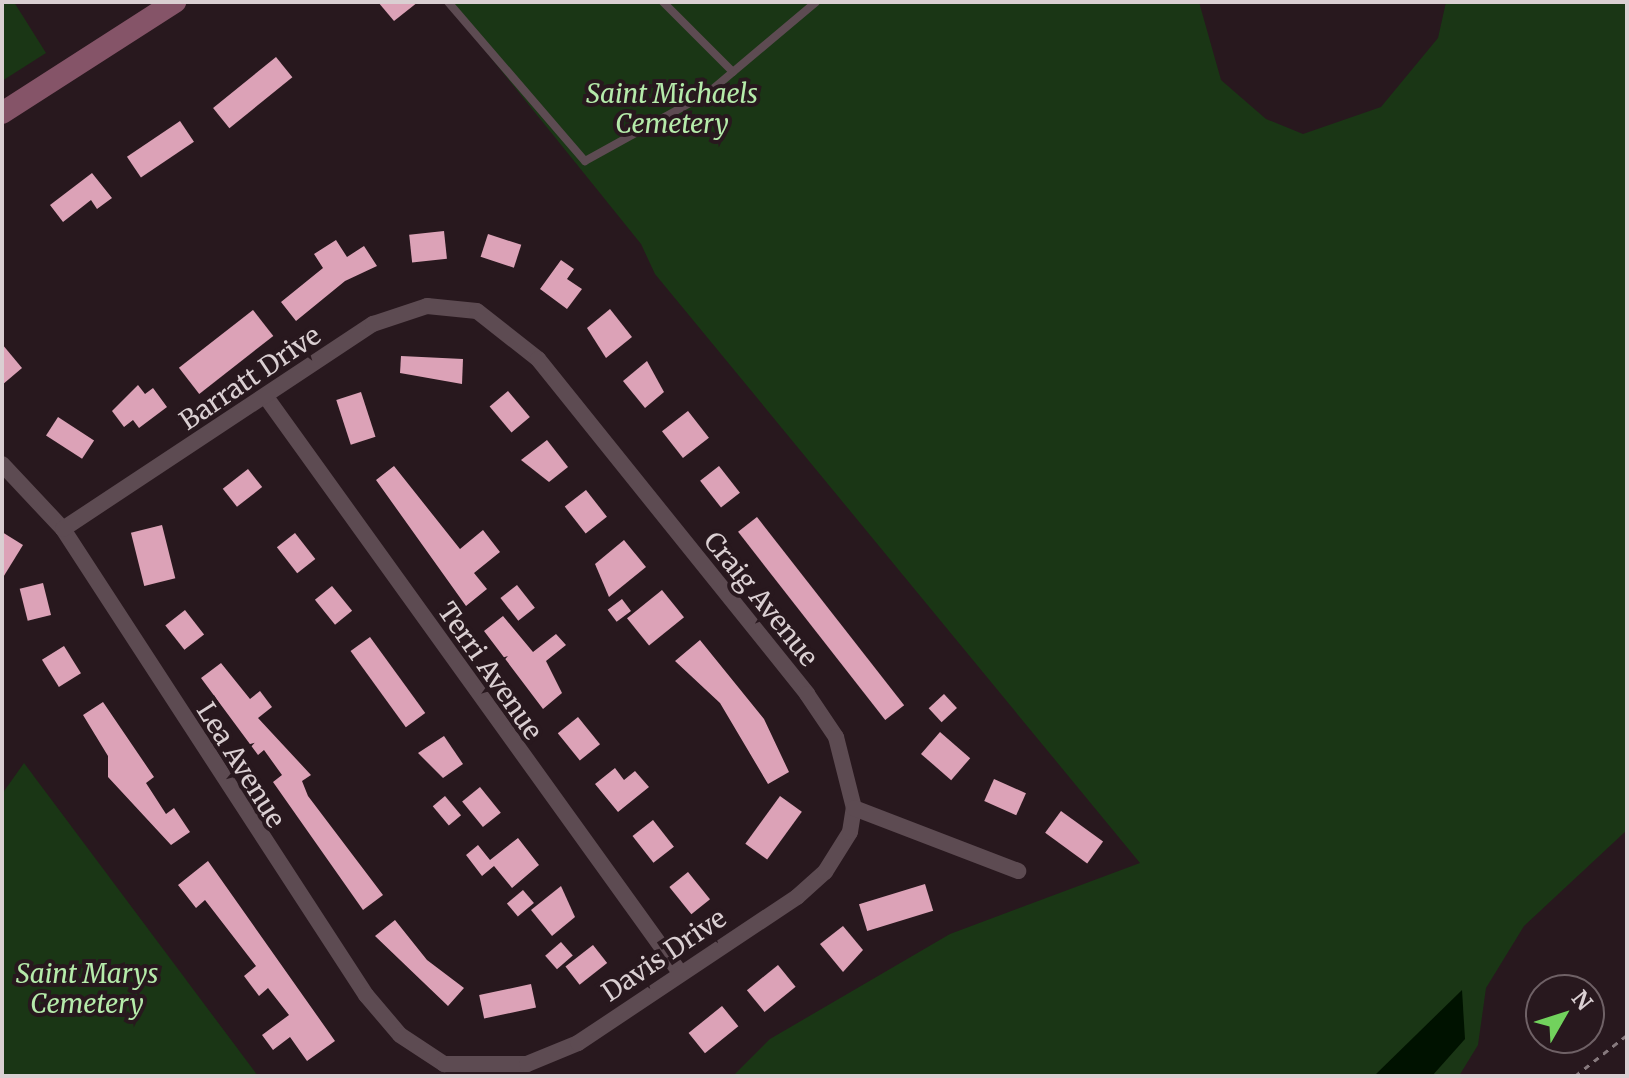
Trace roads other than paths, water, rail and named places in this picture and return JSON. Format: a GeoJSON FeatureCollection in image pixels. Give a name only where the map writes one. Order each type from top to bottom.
{"type":"FeatureCollection","features":[{"type":"Feature","properties":{"kind":"street"},"geometry":{"type":"LineString","coordinates":[[2,113],[175,2]]}},
{"type":"Feature","properties":{"kind":"street","name":"Barratt Drive"},"geometry":{"type":"LineString","coordinates":[[63,529],[373,324],[427,306],[477,311]]}},
{"type":"Feature","properties":{"kind":"street","name":"Craig Avenue"},"geometry":{"type":"LineString","coordinates":[[477,311],[538,359],[807,694],[836,737],[854,808]]}},
{"type":"Feature","properties":{"kind":"street","name":"Terri Avenue"},"geometry":{"type":"LineString","coordinates":[[266,397],[678,970]]}},
{"type":"Feature","properties":{"kind":"street","name":"Lea Avenue"},"geometry":{"type":"LineString","coordinates":[[2,464],[63,529],[366,995],[424,1053],[459,1071]]}},
{"type":"Feature","properties":{"kind":"street"},"geometry":{"type":"LineString","coordinates":[[854,808],[1018,871]]}},
{"type":"Feature","properties":{"kind":"street","name":"Davis Drive"},"geometry":{"type":"LineString","coordinates":[[459,1071],[527,1064],[578,1043],[678,970],[825,872],[850,832],[854,808]]}},
{"type":"Feature","properties":{"kind":"lane"},"geometry":{"type":"LineString","coordinates":[[448,2],[585,161],[733,72],[816,2]]}},
{"type":"Feature","properties":{"kind":"lane"},"geometry":{"type":"LineString","coordinates":[[663,2],[733,72]]}},
{"type":"Feature","properties":{"kind":"park label","name":"Saint Michaels Cemetery"},"geometry":{"type":"Point","coordinates":[672,109]}},
{"type":"Feature","properties":{"kind":"park label","name":"Saint Marys Cemetery"},"geometry":{"type":"Point","coordinates":[87,989]}}]}
